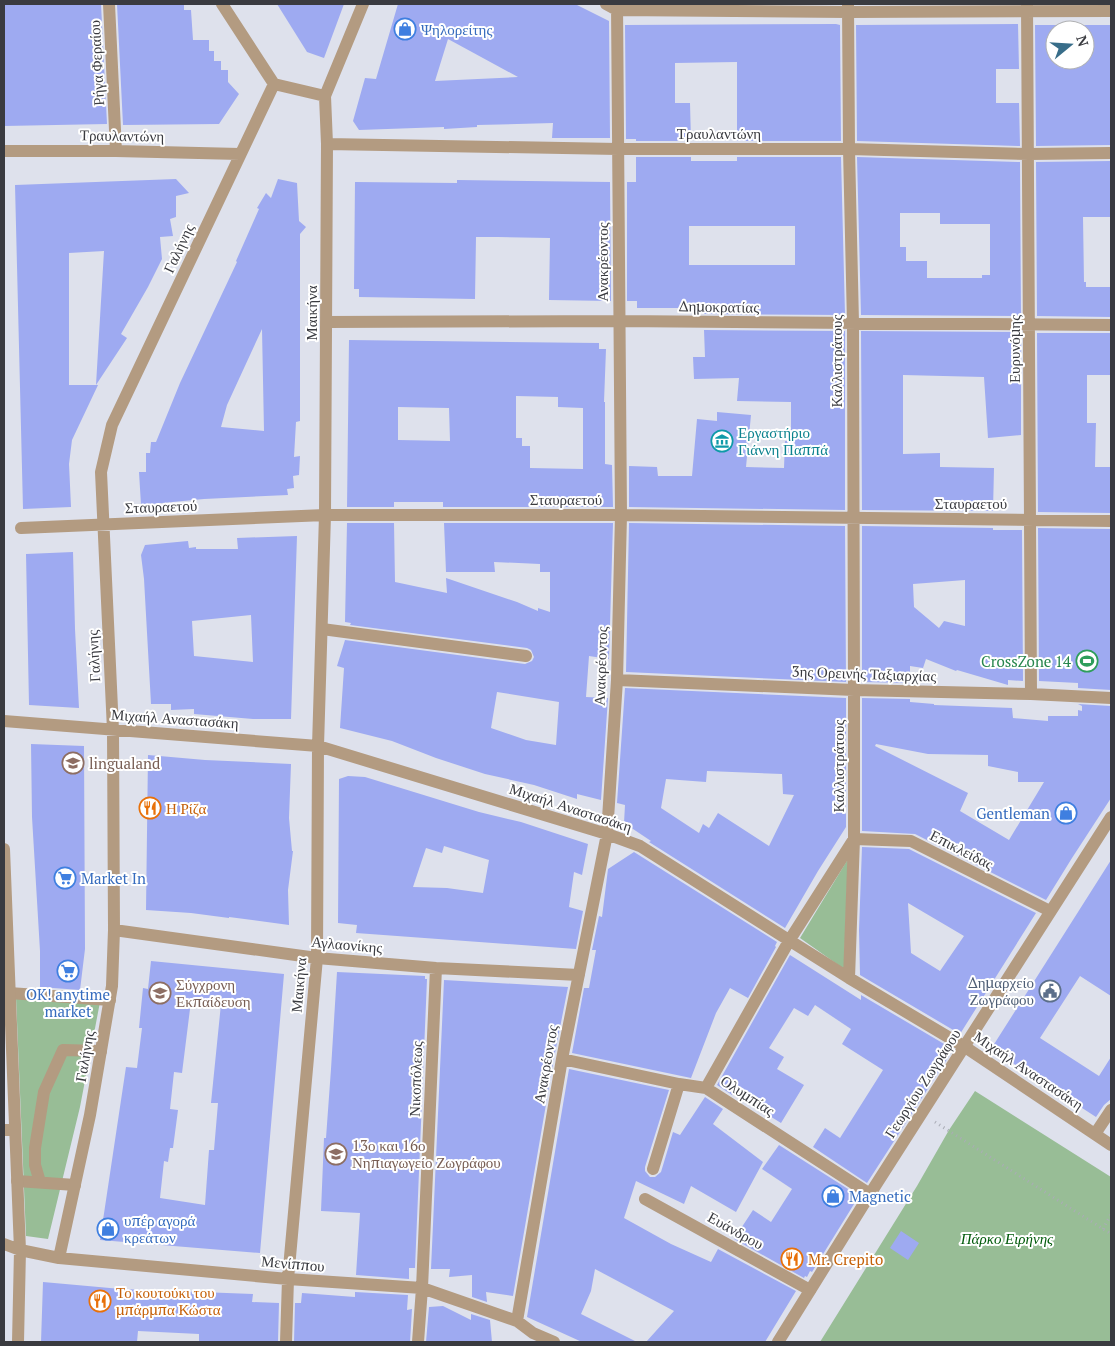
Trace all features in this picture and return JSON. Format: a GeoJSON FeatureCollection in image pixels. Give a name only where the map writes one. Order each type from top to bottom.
{"type":"FeatureCollection","features":[{"type":"Feature","properties":{"kind":"street","name":"Ρήγα Φεραίου"},"geometry":{"type":"LineString","coordinates":[[109,4],[116,151]]}},
{"type":"Feature","properties":{"kind":"street"},"geometry":{"type":"LineString","coordinates":[[222,4],[274,84],[325,96]]}},
{"type":"Feature","properties":{"kind":"street","name":"Μαικήνα"},"geometry":{"type":"LineString","coordinates":[[286,1342],[288,1279],[317,958],[318,746],[325,515],[327,322],[327,144],[325,96],[363,4]]}},
{"type":"Feature","properties":{"kind":"street"},"geometry":{"type":"LineString","coordinates":[[613,6],[1027,8],[1111,11]]}},
{"type":"Feature","properties":{"kind":"street","name":"Ανακρέοντος"},"geometry":{"type":"LineString","coordinates":[[517,1321],[562,1059],[607,834],[617,680],[621,515],[618,149],[613,6]]}},
{"type":"Feature","properties":{"kind":"street","name":"Καλλιστράτους"},"geometry":{"type":"LineString","coordinates":[[848,8],[848,149],[853,323],[854,518],[854,839],[849,978]]}},
{"type":"Feature","properties":{"kind":"street","name":"Ευρυνόμης"},"geometry":{"type":"LineString","coordinates":[[1027,8],[1032,520],[1031,694]]}},
{"type":"Feature","properties":{"kind":"street","name":"Γαλήνης"},"geometry":{"type":"LineString","coordinates":[[59,1258],[75,1185],[112,986],[114,930],[113,730],[101,472],[112,425],[274,84]]}},
{"type":"Feature","properties":{"kind":"street","name":"Τραυλαντώνη"},"geometry":{"type":"LineString","coordinates":[[327,144],[618,149],[848,149],[1029,154],[1111,154]]}},
{"type":"Feature","properties":{"kind":"street","name":"Τραυλαντώνη"},"geometry":{"type":"LineString","coordinates":[[4,151],[240,154]]}},
{"type":"Feature","properties":{"kind":"street","name":"Δημοκρατίας"},"geometry":{"type":"LineString","coordinates":[[327,322],[619,321],[1111,326]]}},
{"type":"Feature","properties":{"kind":"street","name":"Σταυραετού"},"geometry":{"type":"LineString","coordinates":[[21,528],[325,515],[621,515],[1111,521]]}},
{"type":"Feature","properties":{"kind":"street"},"geometry":{"type":"LineString","coordinates":[[322,629],[526,656]]}},
{"type":"Feature","properties":{"kind":"street","name":"3ης Ορεινής Ταξιαρχίας"},"geometry":{"type":"LineString","coordinates":[[617,680],[1111,698]]}},
{"type":"Feature","properties":{"kind":"street","name":"Μιχαήλ Αναστασάκη"},"geometry":{"type":"LineString","coordinates":[[4,721],[318,746],[607,834],[640,846],[789,941],[965,1047],[1111,1145]]}},
{"type":"Feature","properties":{"kind":"street","name":"Γεωργίου Ζωγράφου"},"geometry":{"type":"LineString","coordinates":[[778,1342],[870,1194],[1111,817]]}},
{"type":"Feature","properties":{"kind":"street"},"geometry":{"type":"LineString","coordinates":[[706,1088],[789,941],[854,839]]}},
{"type":"Feature","properties":{"kind":"street","name":"Επικλείδας"},"geometry":{"type":"LineString","coordinates":[[854,839],[911,841],[1050,911]]}},
{"type":"Feature","properties":{"kind":"street"},"geometry":{"type":"LineString","coordinates":[[4,849],[4,912],[9,993],[9,1130],[17,1180],[20,1250],[18,1342]]}},
{"type":"Feature","properties":{"kind":"street","name":"Αγλαονίκης"},"geometry":{"type":"LineString","coordinates":[[114,930],[317,958],[436,968],[579,975]]}},
{"type":"Feature","properties":{"kind":"street","name":"Νικοπόλεως"},"geometry":{"type":"LineString","coordinates":[[418,1342],[436,968]]}},
{"type":"Feature","properties":{"kind":"street"},"geometry":{"type":"LineString","coordinates":[[9,993],[110,1000]]}},
{"type":"Feature","properties":{"kind":"street"},"geometry":{"type":"LineString","coordinates":[[40,1182],[35,1165],[35,1148],[44,1092],[59,1058],[63,1050],[101,1051]]}},
{"type":"Feature","properties":{"kind":"street","name":"Ολυμπίας"},"geometry":{"type":"LineString","coordinates":[[562,1059],[706,1088],[870,1194]]}},
{"type":"Feature","properties":{"kind":"street"},"geometry":{"type":"LineString","coordinates":[[653,1169],[679,1084]]}},
{"type":"Feature","properties":{"kind":"street"},"geometry":{"type":"LineString","coordinates":[[1095,1134],[1111,1110]]}},
{"type":"Feature","properties":{"kind":"street"},"geometry":{"type":"LineString","coordinates":[[17,1180],[75,1185]]}},
{"type":"Feature","properties":{"kind":"street","name":"Ευάνδρου"},"geometry":{"type":"LineString","coordinates":[[645,1199],[810,1290]]}},
{"type":"Feature","properties":{"kind":"street","name":"Μενίππου"},"geometry":{"type":"LineString","coordinates":[[4,1244],[20,1250],[59,1258],[288,1279],[422,1288],[517,1321],[533,1338],[554,1342]]}},
{"type":"Feature","properties":{"kind":"path"},"geometry":{"type":"LineString","coordinates":[[948,1130],[1111,1234]]}},
{"type":"Feature","properties":{"kind":"path"},"geometry":{"type":"LineString","coordinates":[[1103,1229],[1111,1214]]}},
{"type":"Feature","properties":{"kind":"green space"},"geometry":{"type":"Polygon","coordinates":[[[848,859],[844,969],[800,938],[848,859]]]}},
{"type":"Feature","properties":{"kind":"green space"},"geometry":{"type":"Polygon","coordinates":[[[16,997],[100,1002],[80,1107],[48,1239],[26,1236],[16,997]]]}},
{"type":"Feature","properties":{"kind":"green space","name":"Πάρκο Ειρήνης"},"geometry":{"type":"Polygon","coordinates":[[[975,1091],[1111,1177],[1111,1342],[820,1342],[917,1186],[949,1130],[975,1091]]]}},
{"type":"Feature","properties":{"kind":"building"},"geometry":{"type":"Polygon","coordinates":[[[4,4],[101,4],[107,124],[4,126],[4,4]]]}},
{"type":"Feature","properties":{"kind":"building"},"geometry":{"type":"Polygon","coordinates":[[[117,4],[184,4],[184,10],[191,10],[193,40],[209,40],[209,51],[214,51],[214,61],[221,61],[221,70],[228,70],[228,82],[239,94],[219,124],[123,125],[117,4]]]}},
{"type":"Feature","properties":{"kind":"building"},"geometry":{"type":"Polygon","coordinates":[[[277,4],[344,4],[324,58],[307,52],[277,4]]]}},
{"type":"Feature","properties":{"kind":"building"},"geometry":{"type":"Polygon","coordinates":[[[398,4],[575,4],[609,21],[610,138],[552,138],[553,123],[477,125],[477,127],[444,129],[444,127],[359,130],[353,121],[365,78],[376,79],[398,4]],[[448,39],[435,81],[518,77],[448,39]]]}},
{"type":"Feature","properties":{"kind":"building"},"geometry":{"type":"Polygon","coordinates":[[[1018,24],[1019,69],[996,69],[996,103],[1019,103],[1020,146],[857,141],[856,25],[1018,24]]]}},
{"type":"Feature","properties":{"kind":"building"},"geometry":{"type":"Polygon","coordinates":[[[625,25],[840,25],[841,141],[737,141],[737,62],[675,63],[675,103],[690,103],[691,141],[636,141],[636,139],[626,139],[625,25]]]}},
{"type":"Feature","properties":{"kind":"building"},"geometry":{"type":"Polygon","coordinates":[[[1035,25],[1045,25],[1045,70],[1095,70],[1095,25],[1111,25],[1111,145],[1036,146],[1035,25]]]}},
{"type":"Feature","properties":{"kind":"building"},"geometry":{"type":"Polygon","coordinates":[[[636,157],[691,157],[691,161],[737,161],[737,157],[841,157],[845,315],[704,314],[704,311],[687,311],[687,308],[637,308],[637,301],[627,301],[627,182],[636,182],[636,157]],[[689,226],[689,265],[795,265],[795,226],[689,226]]]}},
{"type":"Feature","properties":{"kind":"building"},"geometry":{"type":"Polygon","coordinates":[[[857,157],[1020,162],[1021,316],[861,315],[857,157]],[[900,213],[900,247],[906,247],[906,261],[927,261],[927,278],[982,278],[982,275],[990,275],[990,224],[940,224],[940,213],[900,213]]]}},
{"type":"Feature","properties":{"kind":"building"},"geometry":{"type":"Polygon","coordinates":[[[1111,161],[1111,217],[1083,217],[1084,282],[1086,282],[1086,287],[1111,287],[1111,317],[1037,316],[1036,162],[1111,161]]]}},
{"type":"Feature","properties":{"kind":"building"},"geometry":{"type":"Polygon","coordinates":[[[176,179],[189,193],[176,196],[176,217],[170,219],[173,236],[160,237],[162,259],[121,334],[127,338],[96,385],[98,385],[72,440],[69,464],[71,507],[23,509],[15,185],[176,179]],[[104,251],[69,253],[69,385],[96,385],[104,251]]]}},
{"type":"Feature","properties":{"kind":"building"},"geometry":{"type":"Polygon","coordinates":[[[278,179],[297,183],[299,221],[306,227],[300,234],[300,421],[296,422],[294,457],[300,456],[299,475],[293,476],[294,488],[287,489],[288,495],[204,499],[141,505],[139,472],[146,472],[146,453],[150,453],[151,442],[156,442],[180,383],[237,262],[259,209],[257,208],[266,193],[271,198],[278,179]],[[262,329],[227,405],[221,427],[264,431],[262,329]]]}},
{"type":"Feature","properties":{"kind":"building"},"geometry":{"type":"Polygon","coordinates":[[[457,180],[610,182],[611,301],[549,300],[550,238],[498,237],[476,237],[475,299],[359,297],[359,289],[354,289],[355,182],[457,183],[457,180]]]}},
{"type":"Feature","properties":{"kind":"building"},"geometry":{"type":"Polygon","coordinates":[[[704,330],[845,331],[845,510],[629,507],[629,466],[657,467],[658,476],[692,476],[697,419],[717,421],[717,412],[751,415],[746,467],[784,468],[785,441],[791,441],[791,402],[737,401],[739,378],[694,379],[693,357],[705,357],[704,330]]]}},
{"type":"Feature","properties":{"kind":"building"},"geometry":{"type":"Polygon","coordinates":[[[861,331],[1021,332],[1021,435],[988,438],[984,377],[903,375],[903,454],[940,453],[940,467],[994,468],[993,511],[862,510],[861,331]]]}},
{"type":"Feature","properties":{"kind":"building"},"geometry":{"type":"Polygon","coordinates":[[[1037,333],[1111,333],[1111,375],[1087,375],[1087,423],[1096,423],[1095,467],[1111,467],[1111,513],[1038,512],[1037,333]]]}},
{"type":"Feature","properties":{"kind":"building"},"geometry":{"type":"Polygon","coordinates":[[[349,340],[599,343],[599,349],[606,349],[604,402],[605,464],[612,465],[613,507],[443,507],[443,502],[394,502],[394,507],[347,507],[349,340]],[[516,396],[516,438],[522,438],[522,446],[530,446],[530,468],[583,469],[583,408],[558,407],[558,397],[516,396]],[[398,407],[398,440],[450,441],[449,408],[398,407]]]}},
{"type":"Feature","properties":{"kind":"building"},"geometry":{"type":"Polygon","coordinates":[[[347,523],[394,523],[395,582],[447,593],[446,578],[538,611],[538,608],[550,612],[550,572],[540,572],[540,564],[494,562],[495,572],[446,572],[444,523],[613,523],[609,659],[589,656],[586,697],[608,698],[601,800],[577,794],[577,799],[534,785],[485,774],[392,741],[340,728],[344,668],[337,666],[345,640],[525,664],[532,661],[534,657],[531,650],[527,648],[350,625],[351,623],[345,622],[347,523]],[[497,692],[491,728],[526,740],[556,745],[559,702],[497,692]]]}},
{"type":"Feature","properties":{"kind":"building"},"geometry":{"type":"Polygon","coordinates":[[[629,523],[845,526],[846,682],[626,672],[629,523]]]}},
{"type":"Feature","properties":{"kind":"building"},"geometry":{"type":"Polygon","coordinates":[[[862,526],[1022,530],[1023,681],[1008,680],[1008,685],[956,671],[926,659],[923,668],[910,666],[910,683],[862,682],[862,526]],[[965,580],[913,584],[914,607],[939,628],[944,621],[965,626],[965,580]]]}},
{"type":"Feature","properties":{"kind":"building"},"geometry":{"type":"Polygon","coordinates":[[[1038,528],[1111,529],[1111,690],[1078,688],[1078,683],[1039,681],[1038,528]]]}},
{"type":"Feature","properties":{"kind":"building"},"geometry":{"type":"Polygon","coordinates":[[[297,536],[291,719],[253,719],[194,714],[194,709],[171,710],[171,704],[151,704],[141,555],[145,545],[188,541],[189,548],[238,549],[237,538],[297,536]],[[251,615],[192,621],[194,656],[253,662],[251,615]]]}},
{"type":"Feature","properties":{"kind":"building"},"geometry":{"type":"Polygon","coordinates":[[[73,552],[79,708],[29,705],[26,554],[73,552]]]}},
{"type":"Feature","properties":{"kind":"building"},"geometry":{"type":"Polygon","coordinates":[[[625,688],[846,698],[846,827],[785,928],[649,842],[651,841],[624,823],[625,805],[617,803],[625,688]],[[707,771],[706,782],[666,779],[661,808],[699,833],[703,824],[709,828],[718,813],[769,846],[794,795],[783,794],[782,774],[707,771]]]}},
{"type":"Feature","properties":{"kind":"building"},"geometry":{"type":"Polygon","coordinates":[[[862,698],[910,699],[910,702],[934,705],[1012,708],[1013,718],[1048,721],[1048,716],[1078,716],[1078,710],[1082,711],[1082,706],[1078,704],[1111,706],[1111,798],[1046,900],[915,834],[862,831],[862,698]],[[876,744],[875,746],[968,793],[960,811],[1009,840],[1044,782],[1018,782],[1018,772],[988,766],[988,755],[928,754],[876,744]]]}},
{"type":"Feature","properties":{"kind":"building"},"geometry":{"type":"Polygon","coordinates":[[[31,744],[84,746],[85,949],[80,990],[40,987],[40,951],[32,817],[31,744]]]}},
{"type":"Feature","properties":{"kind":"building"},"geometry":{"type":"Polygon","coordinates":[[[148,755],[291,764],[289,818],[293,851],[288,890],[289,925],[191,913],[146,910],[148,755]]]}},
{"type":"Feature","properties":{"kind":"building"},"geometry":{"type":"Polygon","coordinates":[[[348,776],[365,777],[479,812],[521,822],[588,844],[582,875],[574,872],[569,907],[583,911],[576,949],[356,933],[357,925],[338,923],[339,779],[348,776]],[[444,846],[442,853],[426,848],[413,887],[447,888],[483,893],[489,860],[444,846]]]}},
{"type":"Feature","properties":{"kind":"building"},"geometry":{"type":"Polygon","coordinates":[[[862,847],[909,849],[1036,913],[960,1034],[860,975],[859,930],[862,847]],[[908,903],[911,953],[940,971],[964,936],[908,903]]]}},
{"type":"Feature","properties":{"kind":"building"},"geometry":{"type":"Polygon","coordinates":[[[634,852],[777,942],[748,998],[730,988],[716,1013],[691,1078],[572,1053],[584,988],[589,988],[596,950],[592,950],[599,916],[602,917],[608,869],[634,852]]]}},
{"type":"Feature","properties":{"kind":"building"},"geometry":{"type":"Polygon","coordinates":[[[1111,860],[1111,996],[1080,976],[1040,1038],[1099,1076],[1111,1057],[1111,1099],[1104,1105],[1096,1117],[991,1049],[1111,860]]]}},
{"type":"Feature","properties":{"kind":"building"},"geometry":{"type":"Polygon","coordinates":[[[790,955],[861,1000],[861,995],[951,1048],[947,1055],[949,1056],[867,1183],[813,1147],[825,1128],[840,1138],[883,1070],[842,1044],[851,1029],[815,1005],[808,1016],[794,1008],[769,1048],[784,1057],[777,1069],[804,1085],[781,1123],[717,1085],[790,955]]]}},
{"type":"Feature","properties":{"kind":"building"},"geometry":{"type":"Polygon","coordinates":[[[151,961],[284,974],[260,1253],[100,1240],[126,1067],[137,1068],[142,1028],[139,1028],[143,988],[148,989],[151,961]],[[191,1001],[182,1073],[174,1072],[170,1109],[178,1110],[173,1148],[170,1148],[168,1162],[164,1161],[160,1198],[205,1205],[209,1150],[214,1150],[218,1103],[211,1103],[221,1004],[191,1001]]]}},
{"type":"Feature","properties":{"kind":"building"},"geometry":{"type":"Polygon","coordinates":[[[337,972],[425,976],[425,979],[427,979],[415,1268],[409,1268],[409,1279],[356,1275],[360,1213],[321,1211],[324,1138],[326,1138],[337,972]]]}},
{"type":"Feature","properties":{"kind":"building"},"geometry":{"type":"Polygon","coordinates":[[[444,980],[568,987],[513,1296],[486,1292],[487,1302],[472,1297],[472,1275],[449,1277],[450,1269],[431,1269],[444,980]]]}},
{"type":"Feature","properties":{"kind":"building"},"geometry":{"type":"Polygon","coordinates":[[[569,1069],[669,1090],[645,1167],[645,1171],[650,1177],[655,1177],[661,1172],[673,1132],[680,1135],[705,1097],[723,1109],[713,1124],[763,1162],[736,1212],[691,1186],[684,1204],[636,1181],[624,1218],[671,1244],[711,1262],[718,1249],[796,1291],[765,1342],[646,1342],[674,1311],[595,1269],[591,1291],[581,1314],[637,1342],[582,1342],[527,1317],[569,1069]]]}},
{"type":"Feature","properties":{"kind":"building"},"geometry":{"type":"Polygon","coordinates":[[[779,1145],[859,1196],[812,1272],[810,1271],[807,1277],[805,1276],[804,1278],[734,1239],[753,1210],[771,1222],[792,1189],[762,1169],[779,1145]]]}},
{"type":"Feature","properties":{"kind":"building"},"geometry":{"type":"Polygon","coordinates":[[[901,1231],[919,1243],[908,1260],[890,1248],[901,1231]]]}},
{"type":"Feature","properties":{"kind":"building"},"geometry":{"type":"Polygon","coordinates":[[[43,1282],[121,1289],[253,1294],[252,1302],[279,1303],[278,1342],[199,1342],[199,1334],[138,1331],[137,1342],[41,1342],[43,1282]]]}},
{"type":"Feature","properties":{"kind":"building"},"geometry":{"type":"Polygon","coordinates":[[[355,1292],[408,1295],[407,1310],[412,1309],[410,1342],[294,1342],[295,1303],[301,1303],[302,1293],[355,1297],[355,1292]]]}},
{"type":"Feature","properties":{"kind":"building"},"geometry":{"type":"Polygon","coordinates":[[[443,1306],[471,1320],[471,1314],[490,1320],[492,1342],[426,1342],[429,1307],[443,1306]]]}},
{"type":"Feature","properties":{"kind":"place","name":"Ψηλορείτης"},"geometry":{"type":"Point","coordinates":[405,29]}},
{"type":"Feature","properties":{"kind":"place","name":"Εργαστήριο Γιάννη Παππά"},"geometry":{"type":"Point","coordinates":[722,441]}},
{"type":"Feature","properties":{"kind":"place","name":"CrossZone 14"},"geometry":{"type":"Point","coordinates":[1087,661]}},
{"type":"Feature","properties":{"kind":"place","name":"lingualand"},"geometry":{"type":"Point","coordinates":[73,763]}},
{"type":"Feature","properties":{"kind":"place","name":"Η Ρίζα"},"geometry":{"type":"Point","coordinates":[150,808]}},
{"type":"Feature","properties":{"kind":"place","name":"Gentleman"},"geometry":{"type":"Point","coordinates":[1066,813]}},
{"type":"Feature","properties":{"kind":"place","name":"Market In"},"geometry":{"type":"Point","coordinates":[65,878]}},
{"type":"Feature","properties":{"kind":"place","name":"OK! anytime market"},"geometry":{"type":"Point","coordinates":[68,971]}},
{"type":"Feature","properties":{"kind":"place","name":"Δημαρχείο Ζωγράφου"},"geometry":{"type":"Point","coordinates":[1050,991]}},
{"type":"Feature","properties":{"kind":"place","name":"Σύγχρονη Εκπαίδευση"},"geometry":{"type":"Point","coordinates":[160,993]}},
{"type":"Feature","properties":{"kind":"place","name":"13ο και 16ο Νηπιαγωγείο Ζωγράφου"},"geometry":{"type":"Point","coordinates":[336,1154]}},
{"type":"Feature","properties":{"kind":"place","name":"Magnetic"},"geometry":{"type":"Point","coordinates":[833,1196]}},
{"type":"Feature","properties":{"kind":"place","name":"υπέρ αγορά κρεάτων"},"geometry":{"type":"Point","coordinates":[108,1229]}},
{"type":"Feature","properties":{"kind":"place","name":"Mr. Crepito"},"geometry":{"type":"Point","coordinates":[792,1259]}},
{"type":"Feature","properties":{"kind":"place","name":"Το κουτούκι του μπάρμπα Κώστα"},"geometry":{"type":"Point","coordinates":[100,1301]}}]}
